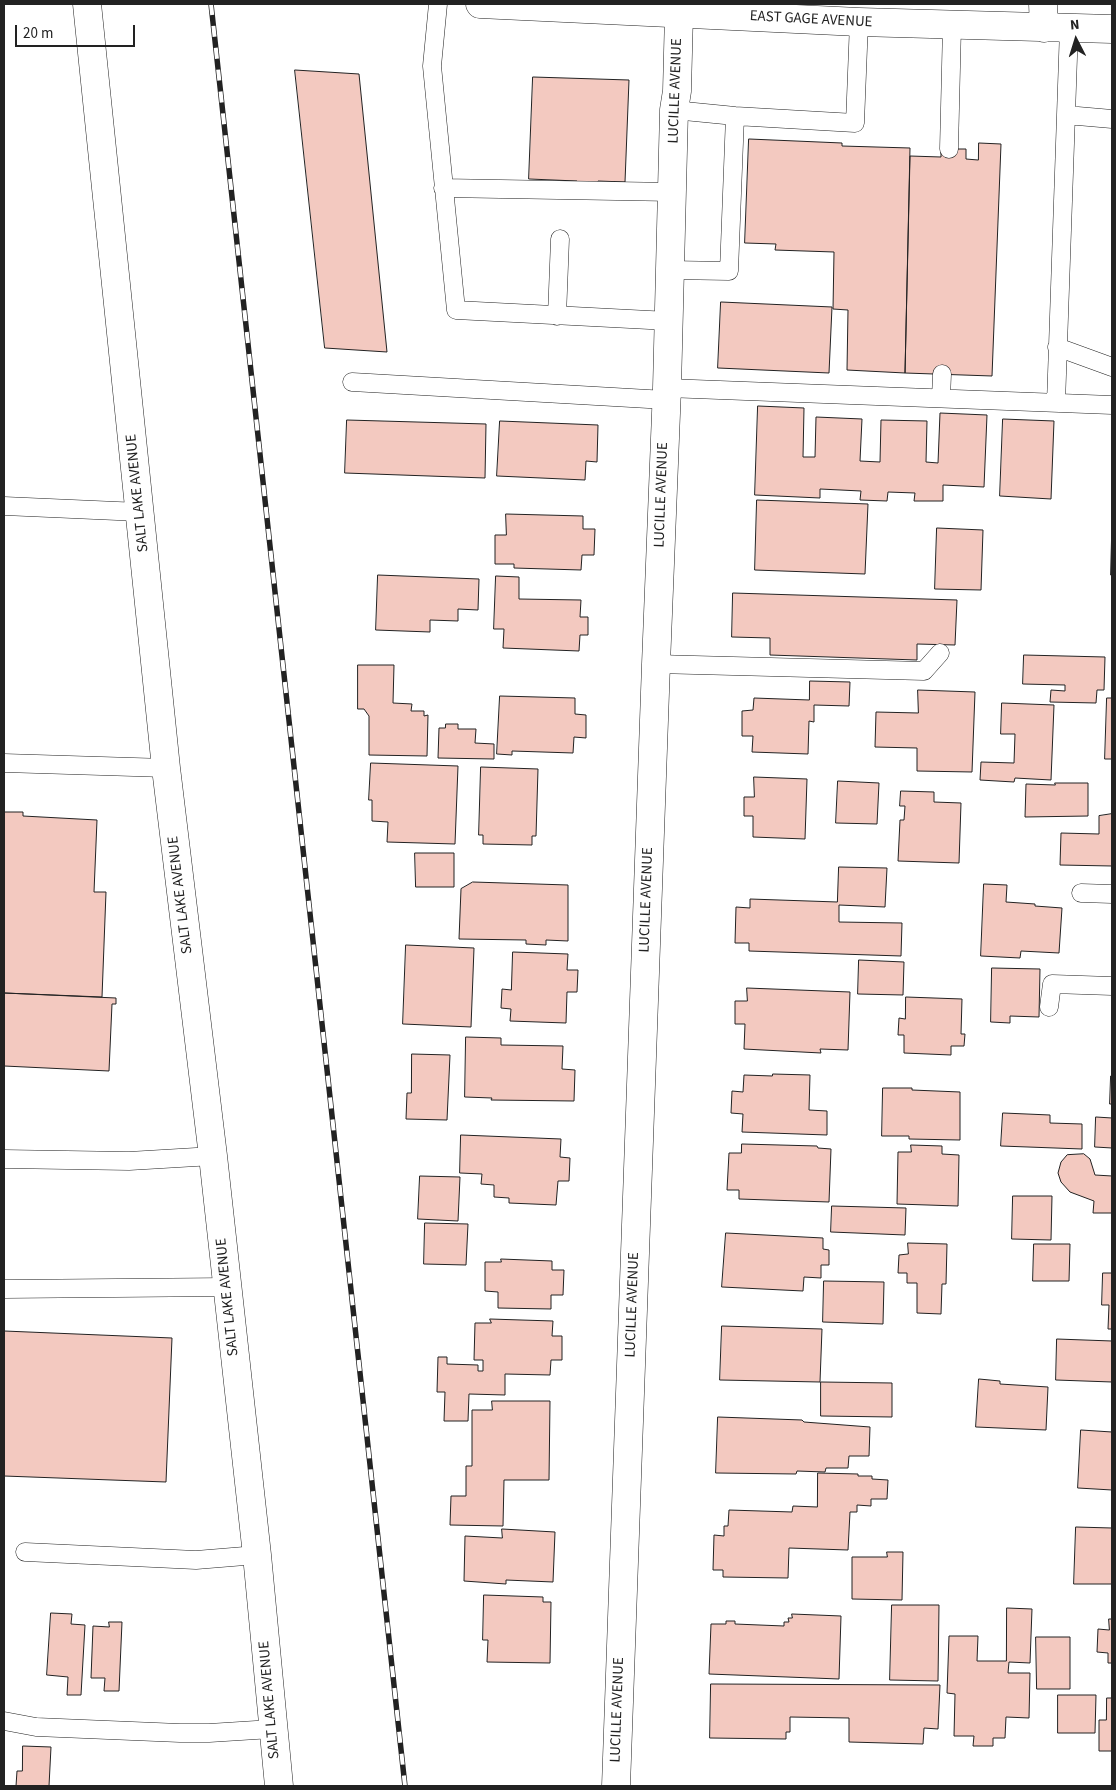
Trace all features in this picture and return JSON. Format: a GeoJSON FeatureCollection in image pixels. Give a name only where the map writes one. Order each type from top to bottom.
{"type":"FeatureCollection","features":[{"type":"Feature","properties":{"kind":"street","name":"SALT LAKE AVENUE"},"geometry":{"type":"LineString","coordinates":[[87,4],[166,768],[213,1156],[257,1555],[272,1729],[279,1786]]}},
{"type":"Feature","properties":{"kind":"street","name":"EAST GAGE AVENUE"},"geometry":{"type":"LineString","coordinates":[[480,4],[601,7],[679,14],[952,26],[1052,20],[1112,30]]}},
{"type":"Feature","properties":{"kind":"street","name":"LUCILLE AVENUE"},"geometry":{"type":"LineString","coordinates":[[616,1786],[667,394],[674,110],[679,14]]}},
{"type":"Feature","properties":{"kind":"lane"},"geometry":{"type":"LineString","coordinates":[[438,4],[432,66],[456,310],[669,321]]}},
{"type":"Feature","properties":{"kind":"lane"},"geometry":{"type":"LineString","coordinates":[[1052,20],[1066,115],[1056,402]]}},
{"type":"Feature","properties":{"kind":"lane"},"geometry":{"type":"LineString","coordinates":[[674,110],[735,116],[855,123],[859,22]]}},
{"type":"Feature","properties":{"kind":"lane"},"geometry":{"type":"LineString","coordinates":[[950,149],[952,26]]}},
{"type":"Feature","properties":{"kind":"lane"},"geometry":{"type":"LineString","coordinates":[[1066,115],[1112,120]]}},
{"type":"Feature","properties":{"kind":"lane"},"geometry":{"type":"LineString","coordinates":[[670,270],[729,271],[735,116]]}},
{"type":"Feature","properties":{"kind":"lane"},"geometry":{"type":"LineString","coordinates":[[444,188],[672,192]]}},
{"type":"Feature","properties":{"kind":"lane"},"geometry":{"type":"LineString","coordinates":[[557,316],[560,238]]}},
{"type":"Feature","properties":{"kind":"lane"},"geometry":{"type":"LineString","coordinates":[[1057,347],[1112,367]]}},
{"type":"Feature","properties":{"kind":"lane"},"geometry":{"type":"LineString","coordinates":[[941,398],[942,374]]}},
{"type":"Feature","properties":{"kind":"lane"},"geometry":{"type":"LineString","coordinates":[[352,382],[667,394],[941,398],[1112,405]]}},
{"type":"Feature","properties":{"kind":"lane"},"geometry":{"type":"LineString","coordinates":[[4,506],[140,512]]}},
{"type":"Feature","properties":{"kind":"lane"},"geometry":{"type":"LineString","coordinates":[[656,664],[924,671],[940,653]]}},
{"type":"Feature","properties":{"kind":"lane"},"geometry":{"type":"LineString","coordinates":[[4,763],[166,768]]}},
{"type":"Feature","properties":{"kind":"lane"},"geometry":{"type":"LineString","coordinates":[[1081,893],[1112,894]]}},
{"type":"Feature","properties":{"kind":"lane"},"geometry":{"type":"LineString","coordinates":[[1049,1007],[1052,984],[1112,986]]}},
{"type":"Feature","properties":{"kind":"lane"},"geometry":{"type":"LineString","coordinates":[[4,1159],[129,1161],[213,1156]]}},
{"type":"Feature","properties":{"kind":"lane"},"geometry":{"type":"LineString","coordinates":[[4,1290],[227,1287]]}},
{"type":"Feature","properties":{"kind":"lane"},"geometry":{"type":"LineString","coordinates":[[25,1552],[196,1560],[257,1555]]}},
{"type":"Feature","properties":{"kind":"lane"},"geometry":{"type":"LineString","coordinates":[[4,1721],[36,1728],[180,1733],[272,1729]]}},
{"type":"Feature","properties":{"kind":"building"},"geometry":{"type":"Polygon","coordinates":[[[295,70],[359,74],[387,352],[325,348],[295,70]]]}},
{"type":"Feature","properties":{"kind":"building"},"geometry":{"type":"Polygon","coordinates":[[[533,77],[629,80],[625,182],[598,181],[597,188],[576,187],[577,181],[529,179],[533,77]]]}},
{"type":"Feature","properties":{"kind":"building"},"geometry":{"type":"Polygon","coordinates":[[[749,139],[842,143],[842,146],[910,148],[905,373],[847,370],[848,310],[833,309],[834,252],[775,250],[776,244],[745,243],[749,139]]]}},
{"type":"Feature","properties":{"kind":"building"},"geometry":{"type":"Polygon","coordinates":[[[979,143],[1001,144],[992,376],[905,373],[910,156],[941,157],[941,149],[966,149],[966,159],[978,160],[979,143]]]}},
{"type":"Feature","properties":{"kind":"building"},"geometry":{"type":"Polygon","coordinates":[[[721,302],[832,307],[829,373],[718,368],[721,302]]]}},
{"type":"Feature","properties":{"kind":"building"},"geometry":{"type":"Polygon","coordinates":[[[758,406],[804,408],[803,457],[815,457],[816,417],[862,419],[860,461],[880,462],[881,420],[927,421],[926,462],[938,463],[940,413],[987,415],[984,487],[943,485],[943,501],[914,501],[915,493],[888,492],[887,501],[860,500],[861,491],[820,489],[820,498],[755,495],[758,406]]]}},
{"type":"Feature","properties":{"kind":"building"},"geometry":{"type":"Polygon","coordinates":[[[1003,419],[1054,421],[1051,499],[1000,496],[1003,419]]]}},
{"type":"Feature","properties":{"kind":"building"},"geometry":{"type":"Polygon","coordinates":[[[347,420],[486,424],[485,478],[345,473],[347,420]]]}},
{"type":"Feature","properties":{"kind":"building"},"geometry":{"type":"Polygon","coordinates":[[[500,421],[598,425],[597,462],[586,461],[585,480],[497,476],[500,421]]]}},
{"type":"Feature","properties":{"kind":"building"},"geometry":{"type":"Polygon","coordinates":[[[757,500],[868,504],[865,574],[755,570],[757,500]]]}},
{"type":"Feature","properties":{"kind":"building"},"geometry":{"type":"Polygon","coordinates":[[[506,514],[583,516],[583,529],[595,529],[594,555],[582,555],[581,570],[514,568],[514,564],[495,564],[495,535],[506,535],[506,514]]]}},
{"type":"Feature","properties":{"kind":"building"},"geometry":{"type":"Polygon","coordinates":[[[1112,522],[1112,575],[1111,575],[1112,522]]]}},
{"type":"Feature","properties":{"kind":"building"},"geometry":{"type":"Polygon","coordinates":[[[937,528],[983,530],[981,590],[935,589],[937,528]]]}},
{"type":"Feature","properties":{"kind":"building"},"geometry":{"type":"Polygon","coordinates":[[[378,575],[479,579],[478,610],[458,609],[458,621],[430,620],[430,632],[376,630],[378,575]]]}},
{"type":"Feature","properties":{"kind":"building"},"geometry":{"type":"Polygon","coordinates":[[[496,576],[519,577],[519,599],[581,600],[580,617],[588,617],[588,635],[580,635],[579,651],[503,648],[504,629],[494,629],[496,576]]]}},
{"type":"Feature","properties":{"kind":"building"},"geometry":{"type":"Polygon","coordinates":[[[733,593],[957,600],[955,645],[917,644],[917,660],[770,655],[770,638],[732,637],[733,593]]]}},
{"type":"Feature","properties":{"kind":"building"},"geometry":{"type":"Polygon","coordinates":[[[1024,655],[1105,657],[1104,690],[1097,690],[1096,703],[1050,702],[1051,690],[1065,691],[1065,685],[1023,684],[1024,655]]]}},
{"type":"Feature","properties":{"kind":"building"},"geometry":{"type":"Polygon","coordinates":[[[358,665],[394,665],[393,703],[412,704],[411,711],[424,711],[424,716],[428,715],[427,756],[369,755],[369,716],[364,709],[358,709],[358,665]]]}},
{"type":"Feature","properties":{"kind":"building"},"geometry":{"type":"Polygon","coordinates":[[[810,681],[850,682],[849,706],[814,705],[814,722],[809,721],[808,754],[752,752],[753,736],[742,736],[742,711],[753,710],[754,698],[809,700],[810,681]]]}},
{"type":"Feature","properties":{"kind":"building"},"geometry":{"type":"Polygon","coordinates":[[[918,690],[975,692],[972,772],[917,771],[917,748],[875,747],[876,712],[918,713],[918,690]]]}},
{"type":"Feature","properties":{"kind":"building"},"geometry":{"type":"Polygon","coordinates":[[[500,696],[575,698],[575,714],[586,715],[586,738],[574,737],[573,753],[512,751],[512,755],[497,754],[500,696]]]}},
{"type":"Feature","properties":{"kind":"building"},"geometry":{"type":"Polygon","coordinates":[[[1107,698],[1112,698],[1112,759],[1105,759],[1107,698]]]}},
{"type":"Feature","properties":{"kind":"building"},"geometry":{"type":"Polygon","coordinates":[[[1002,703],[1054,705],[1051,780],[1015,778],[1014,782],[980,780],[981,762],[1014,763],[1015,734],[1001,734],[1002,703]]]}},
{"type":"Feature","properties":{"kind":"building"},"geometry":{"type":"Polygon","coordinates":[[[446,724],[458,724],[458,729],[476,729],[475,743],[494,744],[494,759],[438,758],[439,728],[445,728],[446,724]]]}},
{"type":"Feature","properties":{"kind":"building"},"geometry":{"type":"Polygon","coordinates":[[[371,763],[458,766],[455,844],[387,842],[388,822],[372,821],[372,800],[369,800],[371,763]]]}},
{"type":"Feature","properties":{"kind":"building"},"geometry":{"type":"Polygon","coordinates":[[[481,767],[538,769],[536,836],[532,836],[532,845],[483,844],[483,835],[479,835],[481,767]]]}},
{"type":"Feature","properties":{"kind":"building"},"geometry":{"type":"Polygon","coordinates":[[[754,777],[807,779],[805,839],[753,837],[753,816],[744,816],[744,797],[754,797],[754,777]]]}},
{"type":"Feature","properties":{"kind":"building"},"geometry":{"type":"Polygon","coordinates":[[[838,781],[879,783],[877,824],[836,823],[838,781]]]}},
{"type":"Feature","properties":{"kind":"building"},"geometry":{"type":"Polygon","coordinates":[[[1055,783],[1088,783],[1088,816],[1025,817],[1026,784],[1055,785],[1055,783]]]}},
{"type":"Feature","properties":{"kind":"building"},"geometry":{"type":"Polygon","coordinates":[[[901,791],[934,792],[934,802],[961,803],[959,863],[898,861],[900,820],[904,820],[905,806],[900,806],[901,791]]]}},
{"type":"Feature","properties":{"kind":"building"},"geometry":{"type":"Polygon","coordinates":[[[4,812],[23,812],[23,816],[97,820],[94,892],[106,892],[102,997],[4,993],[4,812]]]}},
{"type":"Feature","properties":{"kind":"building"},"geometry":{"type":"Polygon","coordinates":[[[1112,814],[1112,866],[1060,865],[1061,833],[1099,834],[1099,816],[1112,814]]]}},
{"type":"Feature","properties":{"kind":"building"},"geometry":{"type":"Polygon","coordinates":[[[415,853],[454,853],[454,887],[416,887],[415,853]]]}},
{"type":"Feature","properties":{"kind":"building"},"geometry":{"type":"Polygon","coordinates":[[[839,867],[887,868],[885,907],[839,905],[839,922],[902,923],[901,956],[749,951],[749,943],[735,943],[736,907],[750,908],[750,899],[837,902],[839,867]]]}},
{"type":"Feature","properties":{"kind":"building"},"geometry":{"type":"Polygon","coordinates":[[[473,882],[568,885],[568,941],[546,940],[546,945],[526,944],[526,940],[459,939],[461,889],[473,882]]]}},
{"type":"Feature","properties":{"kind":"building"},"geometry":{"type":"Polygon","coordinates":[[[984,884],[1007,885],[1006,902],[1062,908],[1059,953],[1021,951],[1020,958],[981,956],[984,884]]]}},
{"type":"Feature","properties":{"kind":"building"},"geometry":{"type":"Polygon","coordinates":[[[406,945],[474,948],[471,1027],[403,1024],[406,945]]]}},
{"type":"Feature","properties":{"kind":"building"},"geometry":{"type":"Polygon","coordinates":[[[513,952],[568,954],[567,970],[578,970],[577,992],[567,992],[566,1023],[510,1021],[511,1009],[501,1008],[502,989],[511,990],[513,952]]]}},
{"type":"Feature","properties":{"kind":"building"},"geometry":{"type":"Polygon","coordinates":[[[859,960],[904,962],[903,995],[858,994],[859,960]]]}},
{"type":"Feature","properties":{"kind":"building"},"geometry":{"type":"Polygon","coordinates":[[[992,968],[1040,969],[1039,1017],[1010,1016],[1010,1023],[991,1022],[992,968]]]}},
{"type":"Feature","properties":{"kind":"building"},"geometry":{"type":"Polygon","coordinates":[[[747,988],[850,992],[848,1050],[820,1049],[821,1053],[744,1049],[745,1024],[735,1024],[735,1001],[747,1001],[747,988]]]}},
{"type":"Feature","properties":{"kind":"building"},"geometry":{"type":"Polygon","coordinates":[[[4,993],[116,998],[116,1004],[112,1004],[109,1071],[4,1066],[4,993]]]}},
{"type":"Feature","properties":{"kind":"building"},"geometry":{"type":"Polygon","coordinates":[[[906,997],[962,999],[961,1034],[965,1034],[964,1046],[951,1046],[951,1055],[904,1053],[904,1035],[898,1035],[899,1018],[905,1019],[906,997]]]}},
{"type":"Feature","properties":{"kind":"building"},"geometry":{"type":"Polygon","coordinates":[[[466,1037],[501,1038],[501,1045],[563,1046],[562,1069],[575,1070],[574,1101],[491,1100],[492,1098],[465,1097],[466,1037]]]}},
{"type":"Feature","properties":{"kind":"building"},"geometry":{"type":"Polygon","coordinates":[[[412,1054],[450,1055],[447,1120],[406,1119],[407,1093],[411,1093],[412,1054]]]}},
{"type":"Feature","properties":{"kind":"building"},"geometry":{"type":"Polygon","coordinates":[[[773,1074],[810,1075],[809,1110],[827,1111],[827,1135],[742,1132],[743,1114],[731,1113],[732,1091],[743,1092],[744,1075],[772,1076],[773,1074]]]}},
{"type":"Feature","properties":{"kind":"building"},"geometry":{"type":"Polygon","coordinates":[[[1111,1076],[1112,1104],[1110,1104],[1111,1076]]]}},
{"type":"Feature","properties":{"kind":"building"},"geometry":{"type":"Polygon","coordinates":[[[883,1088],[912,1088],[912,1090],[960,1092],[960,1140],[909,1139],[909,1136],[882,1136],[883,1088]]]}},
{"type":"Feature","properties":{"kind":"building"},"geometry":{"type":"Polygon","coordinates":[[[1003,1113],[1050,1115],[1050,1123],[1082,1124],[1082,1149],[1001,1146],[1003,1113]]]}},
{"type":"Feature","properties":{"kind":"building"},"geometry":{"type":"Polygon","coordinates":[[[1096,1117],[1112,1118],[1112,1148],[1095,1147],[1096,1117]]]}},
{"type":"Feature","properties":{"kind":"building"},"geometry":{"type":"Polygon","coordinates":[[[461,1135],[561,1139],[560,1157],[570,1158],[569,1181],[558,1181],[556,1205],[509,1203],[509,1198],[494,1197],[494,1185],[481,1184],[482,1174],[460,1173],[461,1135]]]}},
{"type":"Feature","properties":{"kind":"building"},"geometry":{"type":"Polygon","coordinates":[[[742,1144],[817,1146],[818,1148],[831,1149],[829,1202],[739,1199],[739,1190],[727,1190],[729,1153],[741,1153],[742,1144]]]}},
{"type":"Feature","properties":{"kind":"building"},"geometry":{"type":"Polygon","coordinates":[[[911,1145],[942,1146],[942,1154],[959,1155],[958,1206],[897,1204],[898,1152],[911,1152],[911,1145]]]}},
{"type":"Feature","properties":{"kind":"building"},"geometry":{"type":"Polygon","coordinates":[[[1084,1154],[1090,1159],[1095,1175],[1112,1176],[1112,1213],[1093,1213],[1094,1201],[1070,1192],[1061,1182],[1058,1173],[1061,1162],[1067,1155],[1084,1154]]]}},
{"type":"Feature","properties":{"kind":"building"},"geometry":{"type":"Polygon","coordinates":[[[420,1176],[460,1177],[458,1221],[418,1219],[420,1176]]]}},
{"type":"Feature","properties":{"kind":"building"},"geometry":{"type":"Polygon","coordinates":[[[1013,1196],[1052,1196],[1051,1240],[1012,1239],[1013,1196]]]}},
{"type":"Feature","properties":{"kind":"building"},"geometry":{"type":"Polygon","coordinates":[[[832,1206],[906,1208],[905,1235],[831,1232],[832,1206]]]}},
{"type":"Feature","properties":{"kind":"building"},"geometry":{"type":"Polygon","coordinates":[[[425,1223],[468,1224],[466,1265],[424,1264],[425,1223]]]}},
{"type":"Feature","properties":{"kind":"building"},"geometry":{"type":"Polygon","coordinates":[[[726,1233],[823,1238],[823,1249],[829,1250],[829,1265],[821,1265],[821,1278],[804,1277],[803,1291],[722,1287],[726,1233]]]}},
{"type":"Feature","properties":{"kind":"building"},"geometry":{"type":"Polygon","coordinates":[[[908,1243],[947,1244],[946,1284],[942,1284],[941,1314],[917,1313],[917,1283],[907,1283],[907,1273],[898,1273],[899,1255],[908,1254],[908,1243]]]}},
{"type":"Feature","properties":{"kind":"building"},"geometry":{"type":"Polygon","coordinates":[[[1034,1244],[1070,1244],[1069,1281],[1033,1281],[1034,1244]]]}},
{"type":"Feature","properties":{"kind":"building"},"geometry":{"type":"Polygon","coordinates":[[[501,1259],[552,1261],[552,1270],[564,1270],[563,1295],[551,1295],[551,1309],[498,1308],[498,1292],[485,1291],[485,1262],[501,1262],[501,1259]]]}},
{"type":"Feature","properties":{"kind":"building"},"geometry":{"type":"Polygon","coordinates":[[[1103,1273],[1112,1273],[1112,1329],[1108,1329],[1109,1305],[1102,1305],[1103,1273]]]}},
{"type":"Feature","properties":{"kind":"building"},"geometry":{"type":"Polygon","coordinates":[[[824,1281],[884,1282],[883,1324],[823,1322],[824,1281]]]}},
{"type":"Feature","properties":{"kind":"building"},"geometry":{"type":"Polygon","coordinates":[[[490,1319],[553,1321],[552,1336],[562,1336],[562,1360],[551,1360],[550,1375],[505,1374],[505,1395],[469,1394],[468,1421],[444,1421],[445,1392],[437,1392],[438,1357],[447,1357],[447,1364],[478,1365],[478,1371],[483,1371],[483,1360],[474,1360],[475,1323],[491,1323],[490,1319]]]}},
{"type":"Feature","properties":{"kind":"building"},"geometry":{"type":"Polygon","coordinates":[[[722,1326],[822,1329],[820,1382],[720,1380],[722,1326]]]}},
{"type":"Feature","properties":{"kind":"building"},"geometry":{"type":"Polygon","coordinates":[[[4,1331],[172,1338],[166,1482],[4,1476],[4,1331]]]}},
{"type":"Feature","properties":{"kind":"building"},"geometry":{"type":"Polygon","coordinates":[[[1057,1339],[1112,1341],[1112,1382],[1056,1380],[1057,1339]]]}},
{"type":"Feature","properties":{"kind":"building"},"geometry":{"type":"Polygon","coordinates":[[[979,1379],[1000,1381],[1000,1384],[1048,1387],[1046,1430],[976,1427],[979,1379]]]}},
{"type":"Feature","properties":{"kind":"building"},"geometry":{"type":"Polygon","coordinates":[[[821,1382],[892,1383],[892,1417],[821,1416],[821,1382]]]}},
{"type":"Feature","properties":{"kind":"building"},"geometry":{"type":"Polygon","coordinates":[[[492,1401],[550,1401],[549,1480],[504,1480],[503,1526],[450,1525],[451,1496],[466,1496],[466,1466],[472,1466],[472,1410],[492,1410],[492,1401]]]}},
{"type":"Feature","properties":{"kind":"building"},"geometry":{"type":"Polygon","coordinates":[[[718,1417],[802,1420],[804,1422],[870,1427],[869,1456],[849,1456],[848,1468],[826,1468],[825,1472],[797,1471],[796,1474],[716,1473],[718,1417]]]}},
{"type":"Feature","properties":{"kind":"building"},"geometry":{"type":"Polygon","coordinates":[[[1081,1430],[1112,1432],[1112,1490],[1078,1488],[1081,1430]]]}},
{"type":"Feature","properties":{"kind":"building"},"geometry":{"type":"Polygon","coordinates":[[[818,1473],[858,1474],[858,1476],[872,1476],[872,1479],[888,1480],[887,1499],[871,1499],[871,1506],[857,1505],[857,1512],[850,1512],[848,1550],[789,1548],[788,1578],[723,1577],[723,1570],[713,1570],[714,1535],[724,1536],[724,1526],[728,1526],[729,1510],[792,1512],[793,1506],[817,1507],[818,1473]]]}},
{"type":"Feature","properties":{"kind":"building"},"geometry":{"type":"Polygon","coordinates":[[[1076,1527],[1112,1528],[1112,1584],[1074,1584],[1076,1527]]]}},
{"type":"Feature","properties":{"kind":"building"},"geometry":{"type":"Polygon","coordinates":[[[502,1529],[555,1532],[553,1582],[506,1580],[506,1584],[464,1581],[465,1536],[502,1538],[502,1529]]]}},
{"type":"Feature","properties":{"kind":"building"},"geometry":{"type":"Polygon","coordinates":[[[887,1552],[903,1552],[902,1600],[852,1599],[852,1557],[887,1557],[887,1552]]]}},
{"type":"Feature","properties":{"kind":"building"},"geometry":{"type":"Polygon","coordinates":[[[484,1595],[543,1597],[543,1602],[551,1602],[550,1663],[487,1662],[488,1640],[483,1640],[484,1595]]]}},
{"type":"Feature","properties":{"kind":"building"},"geometry":{"type":"Polygon","coordinates":[[[892,1605],[939,1605],[938,1681],[890,1680],[892,1605]]]}},
{"type":"Feature","properties":{"kind":"building"},"geometry":{"type":"Polygon","coordinates":[[[1007,1608],[1032,1609],[1030,1663],[1009,1662],[1008,1673],[1030,1673],[1029,1718],[1006,1717],[1005,1738],[993,1738],[993,1746],[973,1746],[974,1736],[954,1736],[955,1694],[947,1693],[949,1636],[978,1636],[977,1661],[1006,1661],[1007,1608]]]}},
{"type":"Feature","properties":{"kind":"building"},"geometry":{"type":"Polygon","coordinates":[[[51,1613],[72,1614],[71,1624],[85,1625],[81,1695],[67,1695],[68,1677],[47,1675],[51,1613]]]}},
{"type":"Feature","properties":{"kind":"building"},"geometry":{"type":"Polygon","coordinates":[[[792,1614],[841,1616],[839,1679],[709,1674],[711,1624],[726,1624],[726,1621],[735,1621],[735,1624],[784,1626],[784,1622],[789,1622],[788,1618],[792,1618],[792,1614]]]}},
{"type":"Feature","properties":{"kind":"building"},"geometry":{"type":"Polygon","coordinates":[[[1109,1619],[1112,1619],[1112,1663],[1108,1663],[1108,1653],[1097,1652],[1098,1629],[1109,1630],[1109,1619]]]}},
{"type":"Feature","properties":{"kind":"building"},"geometry":{"type":"Polygon","coordinates":[[[109,1622],[122,1622],[119,1691],[104,1691],[105,1678],[91,1678],[93,1626],[109,1627],[109,1622]]]}},
{"type":"Feature","properties":{"kind":"building"},"geometry":{"type":"Polygon","coordinates":[[[1036,1637],[1070,1637],[1070,1689],[1037,1689],[1036,1637]]]}},
{"type":"Feature","properties":{"kind":"building"},"geometry":{"type":"Polygon","coordinates":[[[711,1684],[940,1685],[938,1729],[924,1728],[923,1744],[849,1742],[849,1718],[790,1717],[790,1732],[786,1732],[786,1739],[710,1738],[711,1684]]]}},
{"type":"Feature","properties":{"kind":"building"},"geometry":{"type":"Polygon","coordinates":[[[1058,1695],[1096,1695],[1095,1733],[1058,1733],[1058,1695]]]}},
{"type":"Feature","properties":{"kind":"building"},"geometry":{"type":"Polygon","coordinates":[[[1107,1698],[1112,1698],[1112,1751],[1099,1751],[1099,1720],[1106,1720],[1107,1698]]]}},
{"type":"Feature","properties":{"kind":"building"},"geometry":{"type":"Polygon","coordinates":[[[23,1746],[51,1747],[49,1786],[16,1786],[17,1771],[22,1771],[23,1746]]]}},
{"type":"Feature","properties":{"kind":"railway"},"geometry":{"type":"LineString","coordinates":[[211,4],[405,1786]]}}]}
